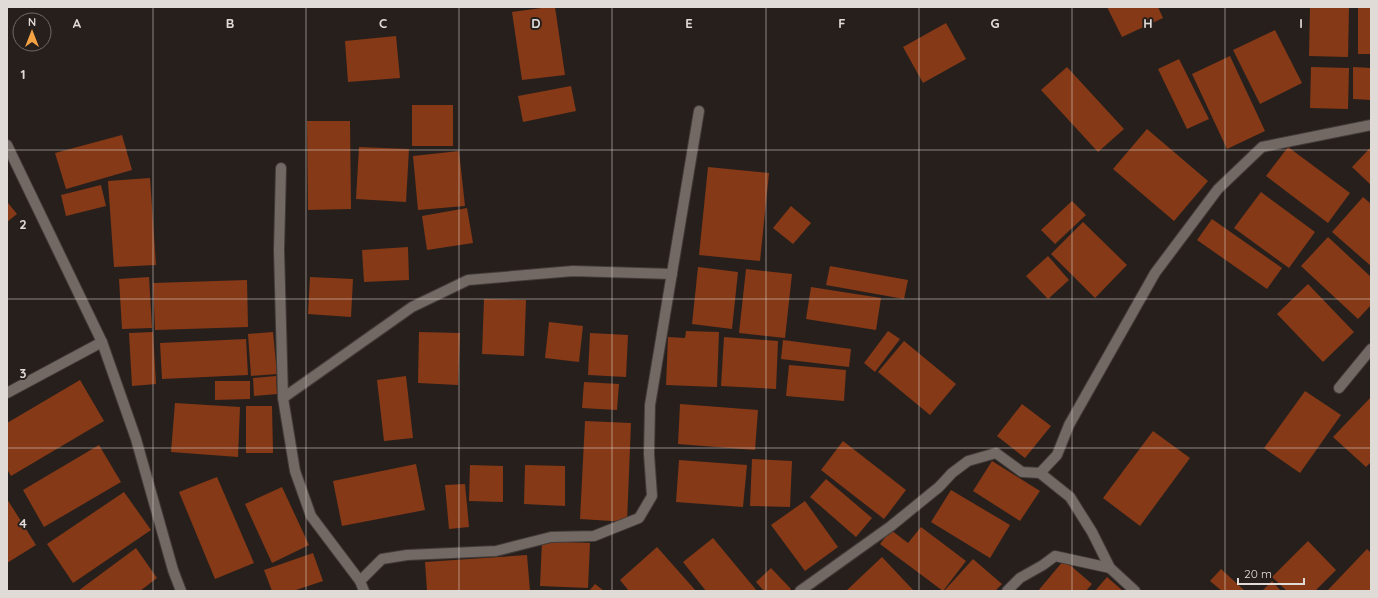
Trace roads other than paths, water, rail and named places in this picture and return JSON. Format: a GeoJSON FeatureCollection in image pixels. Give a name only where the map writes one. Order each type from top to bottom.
{"type":"FeatureCollection","features":[{"type":"Feature","properties":{"kind":"street"},"geometry":{"type":"LineString","coordinates":[[360,581],[382,559],[407,555],[496,551],[551,537],[594,536],[640,518],[652,496],[649,454],[650,405],[699,111]]}},
{"type":"Feature","properties":{"kind":"street"},"geometry":{"type":"LineString","coordinates":[[1040,473],[1057,455],[1069,425],[1156,273],[1218,189],[1262,147],[1371,125]]}},
{"type":"Feature","properties":{"kind":"street"},"geometry":{"type":"LineString","coordinates":[[7,145],[102,342],[136,439],[173,570],[181,591]]}},
{"type":"Feature","properties":{"kind":"street"},"geometry":{"type":"LineString","coordinates":[[282,168],[278,250],[283,398],[295,471],[311,516],[360,581],[364,591]]}},
{"type":"Feature","properties":{"kind":"street"},"geometry":{"type":"LineString","coordinates":[[283,398],[412,307],[468,280],[573,271],[672,274]]}},
{"type":"Feature","properties":{"kind":"street"},"geometry":{"type":"LineString","coordinates":[[7,393],[102,342]]}},
{"type":"Feature","properties":{"kind":"street"},"geometry":{"type":"LineString","coordinates":[[1339,388],[1371,348]]}},
{"type":"Feature","properties":{"kind":"street"},"geometry":{"type":"LineString","coordinates":[[800,591],[891,526],[968,460],[996,453],[1022,472],[1040,473],[1070,498],[1092,532],[1110,568],[1134,591]]}},
{"type":"Feature","properties":{"kind":"street"},"geometry":{"type":"LineString","coordinates":[[1007,591],[1020,578],[1043,565],[1055,556],[1110,568]]}}]}
